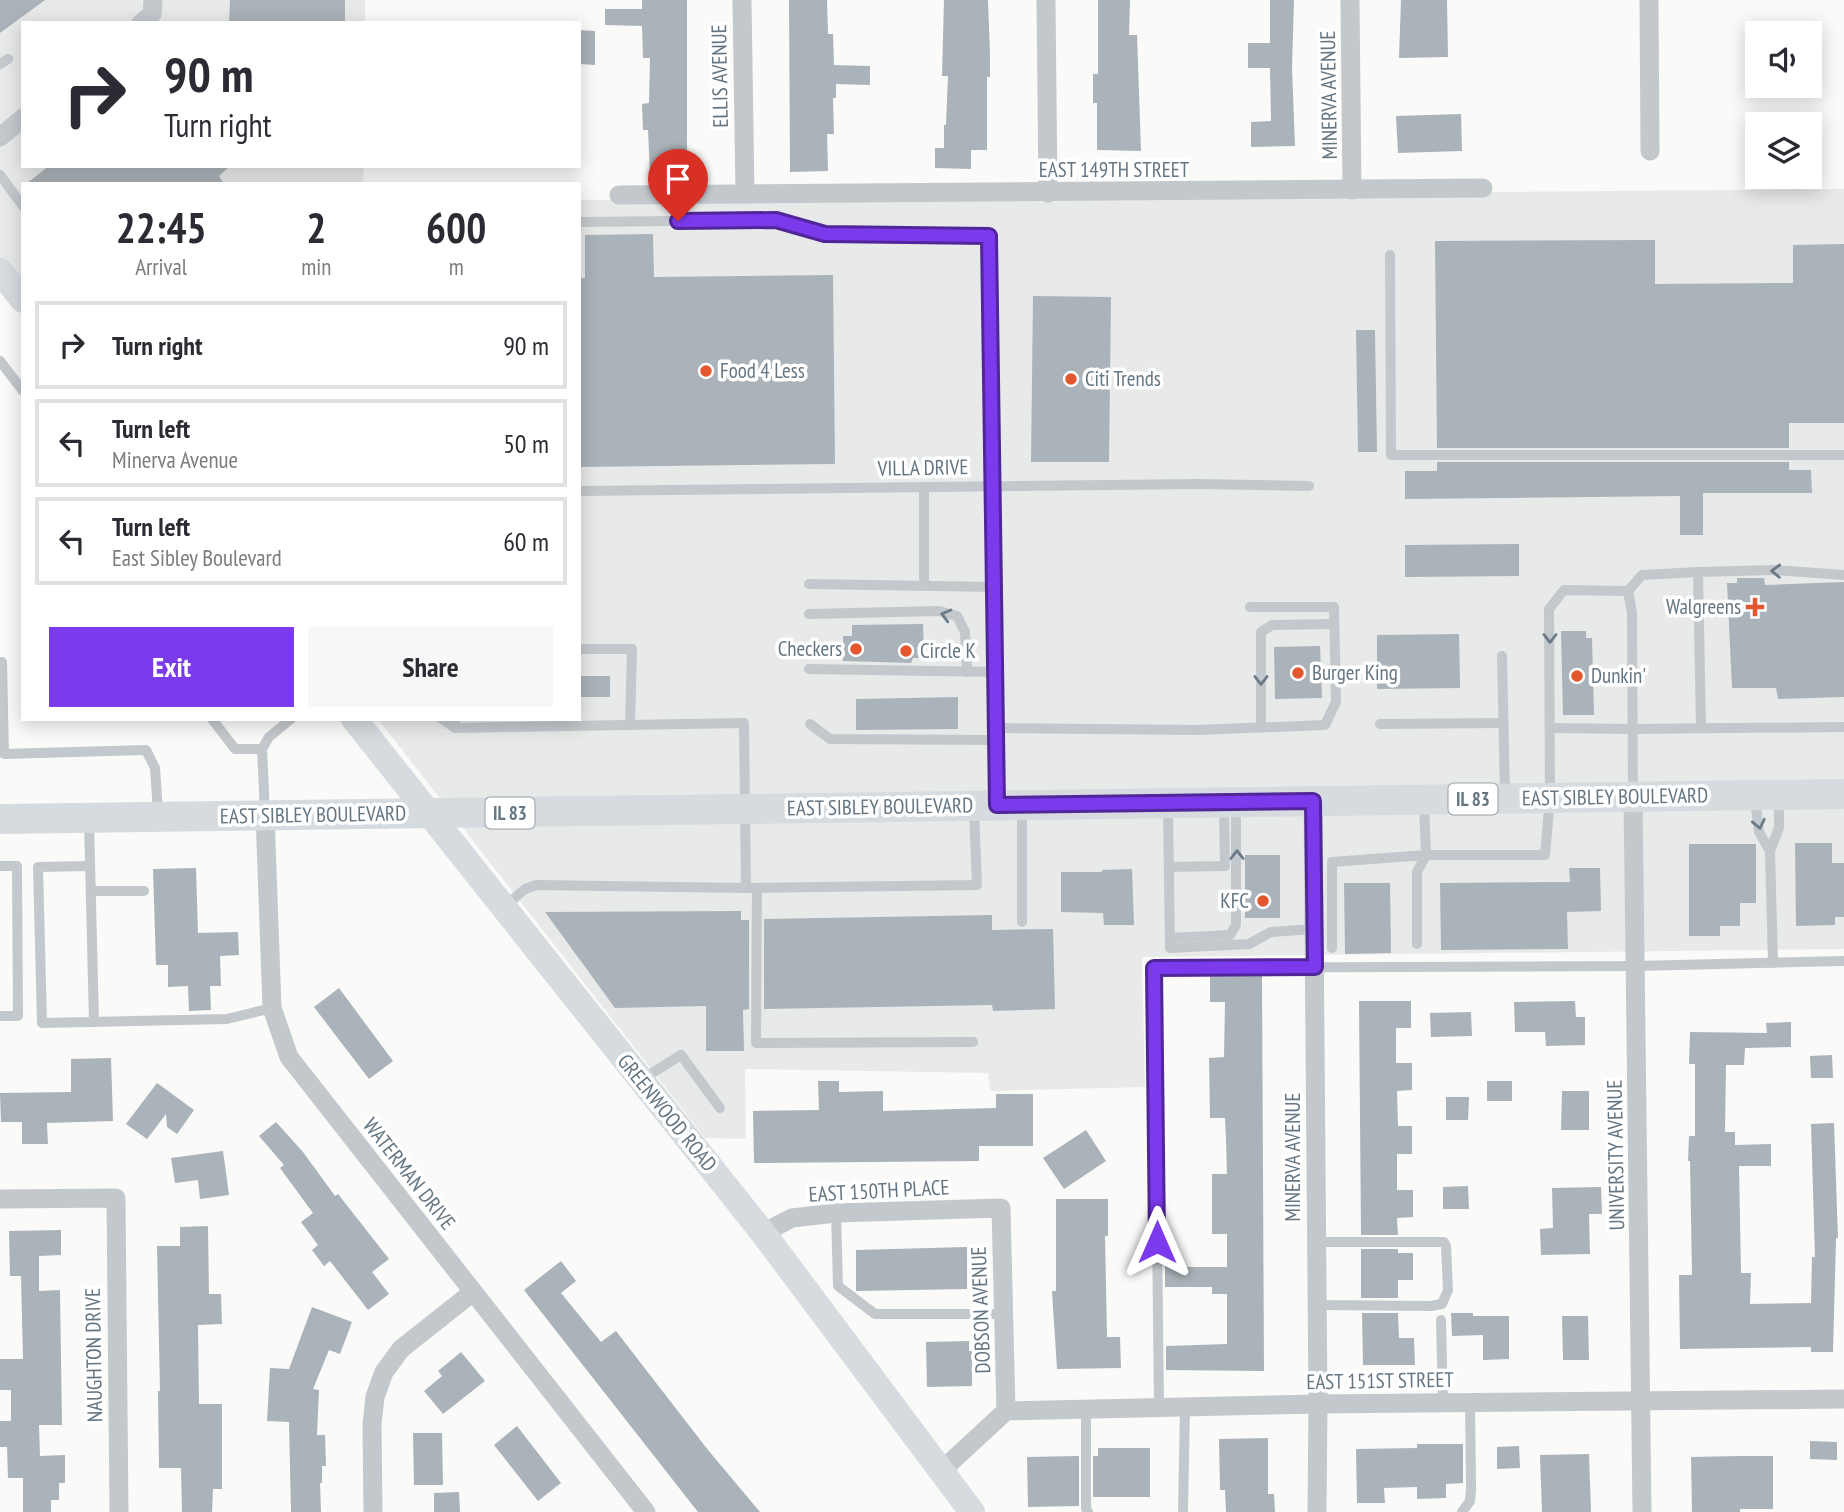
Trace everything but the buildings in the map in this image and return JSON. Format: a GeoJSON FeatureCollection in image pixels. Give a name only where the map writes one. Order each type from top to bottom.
{"type":"FeatureCollection","features":[{"type":"Feature","properties":{"kind":"main road","name":"EAST SIBLEY BOULEVARD"},"geometry":{"type":"LineString","coordinates":[[0,819],[1844,794]]}},
{"type":"Feature","properties":{"kind":"street"},"geometry":{"type":"LineString","coordinates":[[143,21],[152,14],[153,0]]}},
{"type":"Feature","properties":{"kind":"street","name":"ELLIS AVENUE"},"geometry":{"type":"LineString","coordinates":[[742,0],[744,194]]}},
{"type":"Feature","properties":{"kind":"street"},"geometry":{"type":"LineString","coordinates":[[1046,0],[1048,193]]}},
{"type":"Feature","properties":{"kind":"street","name":"MINERVA AVENUE"},"geometry":{"type":"LineString","coordinates":[[1350,0],[1352,190]]}},
{"type":"Feature","properties":{"kind":"street"},"geometry":{"type":"LineString","coordinates":[[1649,0],[1650,151]]}},
{"type":"Feature","properties":{"kind":"street"},"geometry":{"type":"LineString","coordinates":[[0,137],[21,120]]}},
{"type":"Feature","properties":{"kind":"street","name":"EAST 149TH STREET"},"geometry":{"type":"LineString","coordinates":[[619,195],[1483,188]]}},
{"type":"Feature","properties":{"kind":"street"},"geometry":{"type":"LineString","coordinates":[[0,271],[21,297]]}},
{"type":"Feature","properties":{"kind":"street","name":"GREENWOOD ROAD"},"geometry":{"type":"LineString","coordinates":[[356,721],[763,1233],[972,1512]]}},
{"type":"Feature","properties":{"kind":"street","name":"UNIVERSITY AVENUE"},"geometry":{"type":"LineString","coordinates":[[1633,797],[1642,1512]]}},
{"type":"Feature","properties":{"kind":"street","name":"MINERVA AVENUE"},"geometry":{"type":"LineString","coordinates":[[1313,801],[1317,1512]]}},
{"type":"Feature","properties":{"kind":"street","name":"WATERMAN DRIVE"},"geometry":{"type":"LineString","coordinates":[[265,816],[272,1008],[289,1057],[646,1512]]}},
{"type":"Feature","properties":{"kind":"street","name":"NAUGHTON DRIVE"},"geometry":{"type":"LineString","coordinates":[[0,1199],[116,1198],[119,1512]]}},
{"type":"Feature","properties":{"kind":"street","name":"EAST 150TH PLACE"},"geometry":{"type":"LineString","coordinates":[[763,1233],[792,1218],[836,1213],[1001,1208]]}},
{"type":"Feature","properties":{"kind":"street","name":"DOBSON AVENUE"},"geometry":{"type":"LineString","coordinates":[[1001,1208],[1006,1411]]}},
{"type":"Feature","properties":{"kind":"street"},"geometry":{"type":"LineString","coordinates":[[373,1512],[372,1424],[375,1397],[384,1373],[401,1349],[473,1292]]}},
{"type":"Feature","properties":{"kind":"street","name":"EAST 151ST STREET"},"geometry":{"type":"LineString","coordinates":[[1006,1411],[1318,1404],[1844,1399]]}},
{"type":"Feature","properties":{"kind":"street"},"geometry":{"type":"LineString","coordinates":[[940,1472],[1006,1411]]}},
{"type":"Feature","properties":{"kind":"lane"},"geometry":{"type":"LineString","coordinates":[[0,176],[21,203]]}},
{"type":"Feature","properties":{"kind":"lane"},"geometry":{"type":"LineString","coordinates":[[581,222],[776,220],[825,234],[989,236],[998,805],[1022,922]]}},
{"type":"Feature","properties":{"kind":"lane"},"geometry":{"type":"LineString","coordinates":[[1390,255],[1391,455],[1844,455]]}},
{"type":"Feature","properties":{"kind":"lane"},"geometry":{"type":"LineString","coordinates":[[0,361],[21,388]]}},
{"type":"Feature","properties":{"kind":"lane","name":"VILLA DRIVE"},"geometry":{"type":"LineString","coordinates":[[581,491],[993,486],[1309,486]]}},
{"type":"Feature","properties":{"kind":"lane"},"geometry":{"type":"LineString","coordinates":[[924,487],[925,586]]}},
{"type":"Feature","properties":{"kind":"lane"},"geometry":{"type":"LineString","coordinates":[[1332,948],[1332,862],[1426,855],[1545,855],[1550,798],[1549,609],[1564,590],[1628,591],[1642,575],[1698,572],[1775,570],[1844,575]]}},
{"type":"Feature","properties":{"kind":"lane"},"geometry":{"type":"LineString","coordinates":[[1698,572],[1701,728]]}},
{"type":"Feature","properties":{"kind":"lane"},"geometry":{"type":"LineString","coordinates":[[809,584],[994,587]]}},
{"type":"Feature","properties":{"kind":"lane"},"geometry":{"type":"LineString","coordinates":[[1628,591],[1632,613],[1633,797]]}},
{"type":"Feature","properties":{"kind":"lane"},"geometry":{"type":"LineString","coordinates":[[996,728],[1198,730],[1325,725],[1336,702],[1334,607],[1250,607]]}},
{"type":"Feature","properties":{"kind":"lane"},"geometry":{"type":"LineString","coordinates":[[809,614],[939,611],[957,616],[965,632],[967,672]]}},
{"type":"Feature","properties":{"kind":"lane"},"geometry":{"type":"LineString","coordinates":[[1261,728],[1261,632],[1272,625],[1334,624]]}},
{"type":"Feature","properties":{"kind":"lane"},"geometry":{"type":"LineString","coordinates":[[581,649],[632,649],[630,725]]}},
{"type":"Feature","properties":{"kind":"lane"},"geometry":{"type":"LineString","coordinates":[[1502,656],[1505,798]]}},
{"type":"Feature","properties":{"kind":"lane"},"geometry":{"type":"LineString","coordinates":[[0,662],[4,754],[146,750],[155,768],[159,817]]}},
{"type":"Feature","properties":{"kind":"lane"},"geometry":{"type":"LineString","coordinates":[[809,669],[995,672]]}},
{"type":"Feature","properties":{"kind":"lane"},"geometry":{"type":"LineString","coordinates":[[214,721],[235,749],[262,749]]}},
{"type":"Feature","properties":{"kind":"lane"},"geometry":{"type":"LineString","coordinates":[[265,816],[262,749],[269,737],[288,721]]}},
{"type":"Feature","properties":{"kind":"lane"},"geometry":{"type":"LineString","coordinates":[[455,723],[744,723],[745,809],[751,888],[756,1042],[973,1042]]}},
{"type":"Feature","properties":{"kind":"lane"},"geometry":{"type":"LineString","coordinates":[[1380,724],[1503,723]]}},
{"type":"Feature","properties":{"kind":"lane"},"geometry":{"type":"LineString","coordinates":[[810,724],[830,739],[996,740]]}},
{"type":"Feature","properties":{"kind":"lane"},"geometry":{"type":"LineString","coordinates":[[1550,728],[1844,727]]}},
{"type":"Feature","properties":{"kind":"lane"},"geometry":{"type":"LineString","coordinates":[[1767,795],[1759,832],[1770,851]]}},
{"type":"Feature","properties":{"kind":"lane"},"geometry":{"type":"LineString","coordinates":[[1767,795],[1779,828],[1770,851],[1773,963]]}},
{"type":"Feature","properties":{"kind":"lane"},"geometry":{"type":"LineString","coordinates":[[1417,944],[1417,872],[1426,855],[1424,799]]}},
{"type":"Feature","properties":{"kind":"lane"},"geometry":{"type":"LineString","coordinates":[[1169,867],[1225,866],[1230,802]]}},
{"type":"Feature","properties":{"kind":"lane"},"geometry":{"type":"LineString","coordinates":[[1170,938],[1230,935],[1236,925],[1230,802]]}},
{"type":"Feature","properties":{"kind":"lane"},"geometry":{"type":"LineString","coordinates":[[1167,803],[1170,947],[1249,944],[1271,932],[1314,929]]}},
{"type":"Feature","properties":{"kind":"lane"},"geometry":{"type":"LineString","coordinates":[[503,908],[525,889],[536,885],[751,888],[977,886],[998,805]]}},
{"type":"Feature","properties":{"kind":"lane"},"geometry":{"type":"LineString","coordinates":[[89,818],[94,1022]]}},
{"type":"Feature","properties":{"kind":"lane"},"geometry":{"type":"LineString","coordinates":[[0,866],[18,866],[19,1016],[0,1016]]}},
{"type":"Feature","properties":{"kind":"lane"},"geometry":{"type":"LineString","coordinates":[[90,866],[38,867],[42,1023],[227,1018],[272,1008]]}},
{"type":"Feature","properties":{"kind":"lane"},"geometry":{"type":"LineString","coordinates":[[91,891],[144,891]]}},
{"type":"Feature","properties":{"kind":"lane"},"geometry":{"type":"LineString","coordinates":[[1159,1407],[1154,968],[1844,961]]}},
{"type":"Feature","properties":{"kind":"lane"},"geometry":{"type":"LineString","coordinates":[[641,1080],[681,1055],[720,1108]]}},
{"type":"Feature","properties":{"kind":"lane"},"geometry":{"type":"LineString","coordinates":[[836,1213],[838,1286],[875,1314],[1003,1314]]}},
{"type":"Feature","properties":{"kind":"lane"},"geometry":{"type":"LineString","coordinates":[[1317,1242],[1444,1242],[1448,1290],[1445,1301],[1431,1306],[1317,1305]]}},
{"type":"Feature","properties":{"kind":"lane"},"geometry":{"type":"LineString","coordinates":[[1441,1320],[1443,1403]]}},
{"type":"Feature","properties":{"kind":"lane"},"geometry":{"type":"LineString","coordinates":[[1462,1512],[1470,1501],[1471,1489],[1470,1402]]}},
{"type":"Feature","properties":{"kind":"lane"},"geometry":{"type":"LineString","coordinates":[[1183,1512],[1185,1406]]}},
{"type":"Feature","properties":{"kind":"lane"},"geometry":{"type":"LineString","coordinates":[[1086,1409],[1088,1512]]}},
{"type":"Feature","properties":{"kind":"shaded area"},"geometry":{"type":"Polygon","coordinates":[[[0,0],[365,0],[365,21],[21,21],[21,168],[364,168],[363,182],[21,182],[21,296],[0,270],[0,0]]]}},
{"type":"Feature","properties":{"kind":"shaded area"},"geometry":{"type":"Polygon","coordinates":[[[1844,189],[1844,949],[1142,957],[1145,1087],[990,1091],[988,1073],[745,1069],[746,1139],[705,1138],[380,721],[581,721],[581,200],[1844,189]]]}},
{"type":"Feature","properties":{"kind":"place","name":"Food 4 Less"},"geometry":{"type":"Point","coordinates":[706,371]}},
{"type":"Feature","properties":{"kind":"place","name":"Citi Trends"},"geometry":{"type":"Point","coordinates":[1071,379]}},
{"type":"Feature","properties":{"kind":"place","name":"Walgreens"},"geometry":{"type":"Point","coordinates":[1755,607]}},
{"type":"Feature","properties":{"kind":"place","name":"Checkers"},"geometry":{"type":"Point","coordinates":[856,649]}},
{"type":"Feature","properties":{"kind":"place","name":"Circle K"},"geometry":{"type":"Point","coordinates":[906,651]}},
{"type":"Feature","properties":{"kind":"place","name":"Burger King"},"geometry":{"type":"Point","coordinates":[1298,673]}},
{"type":"Feature","properties":{"kind":"place","name":"Dunkin'"},"geometry":{"type":"Point","coordinates":[1577,676]}},
{"type":"Feature","properties":{"kind":"place","name":"KFC"},"geometry":{"type":"Point","coordinates":[1263,901]}},
{"type":"Feature","properties":{"kind":"route"},"geometry":{"type":"LineString","coordinates":[[678,221],[776,220],[825,234],[989,236],[997,805],[1313,801],[1315,967],[1154,968],[1157,1242]]}}]}
